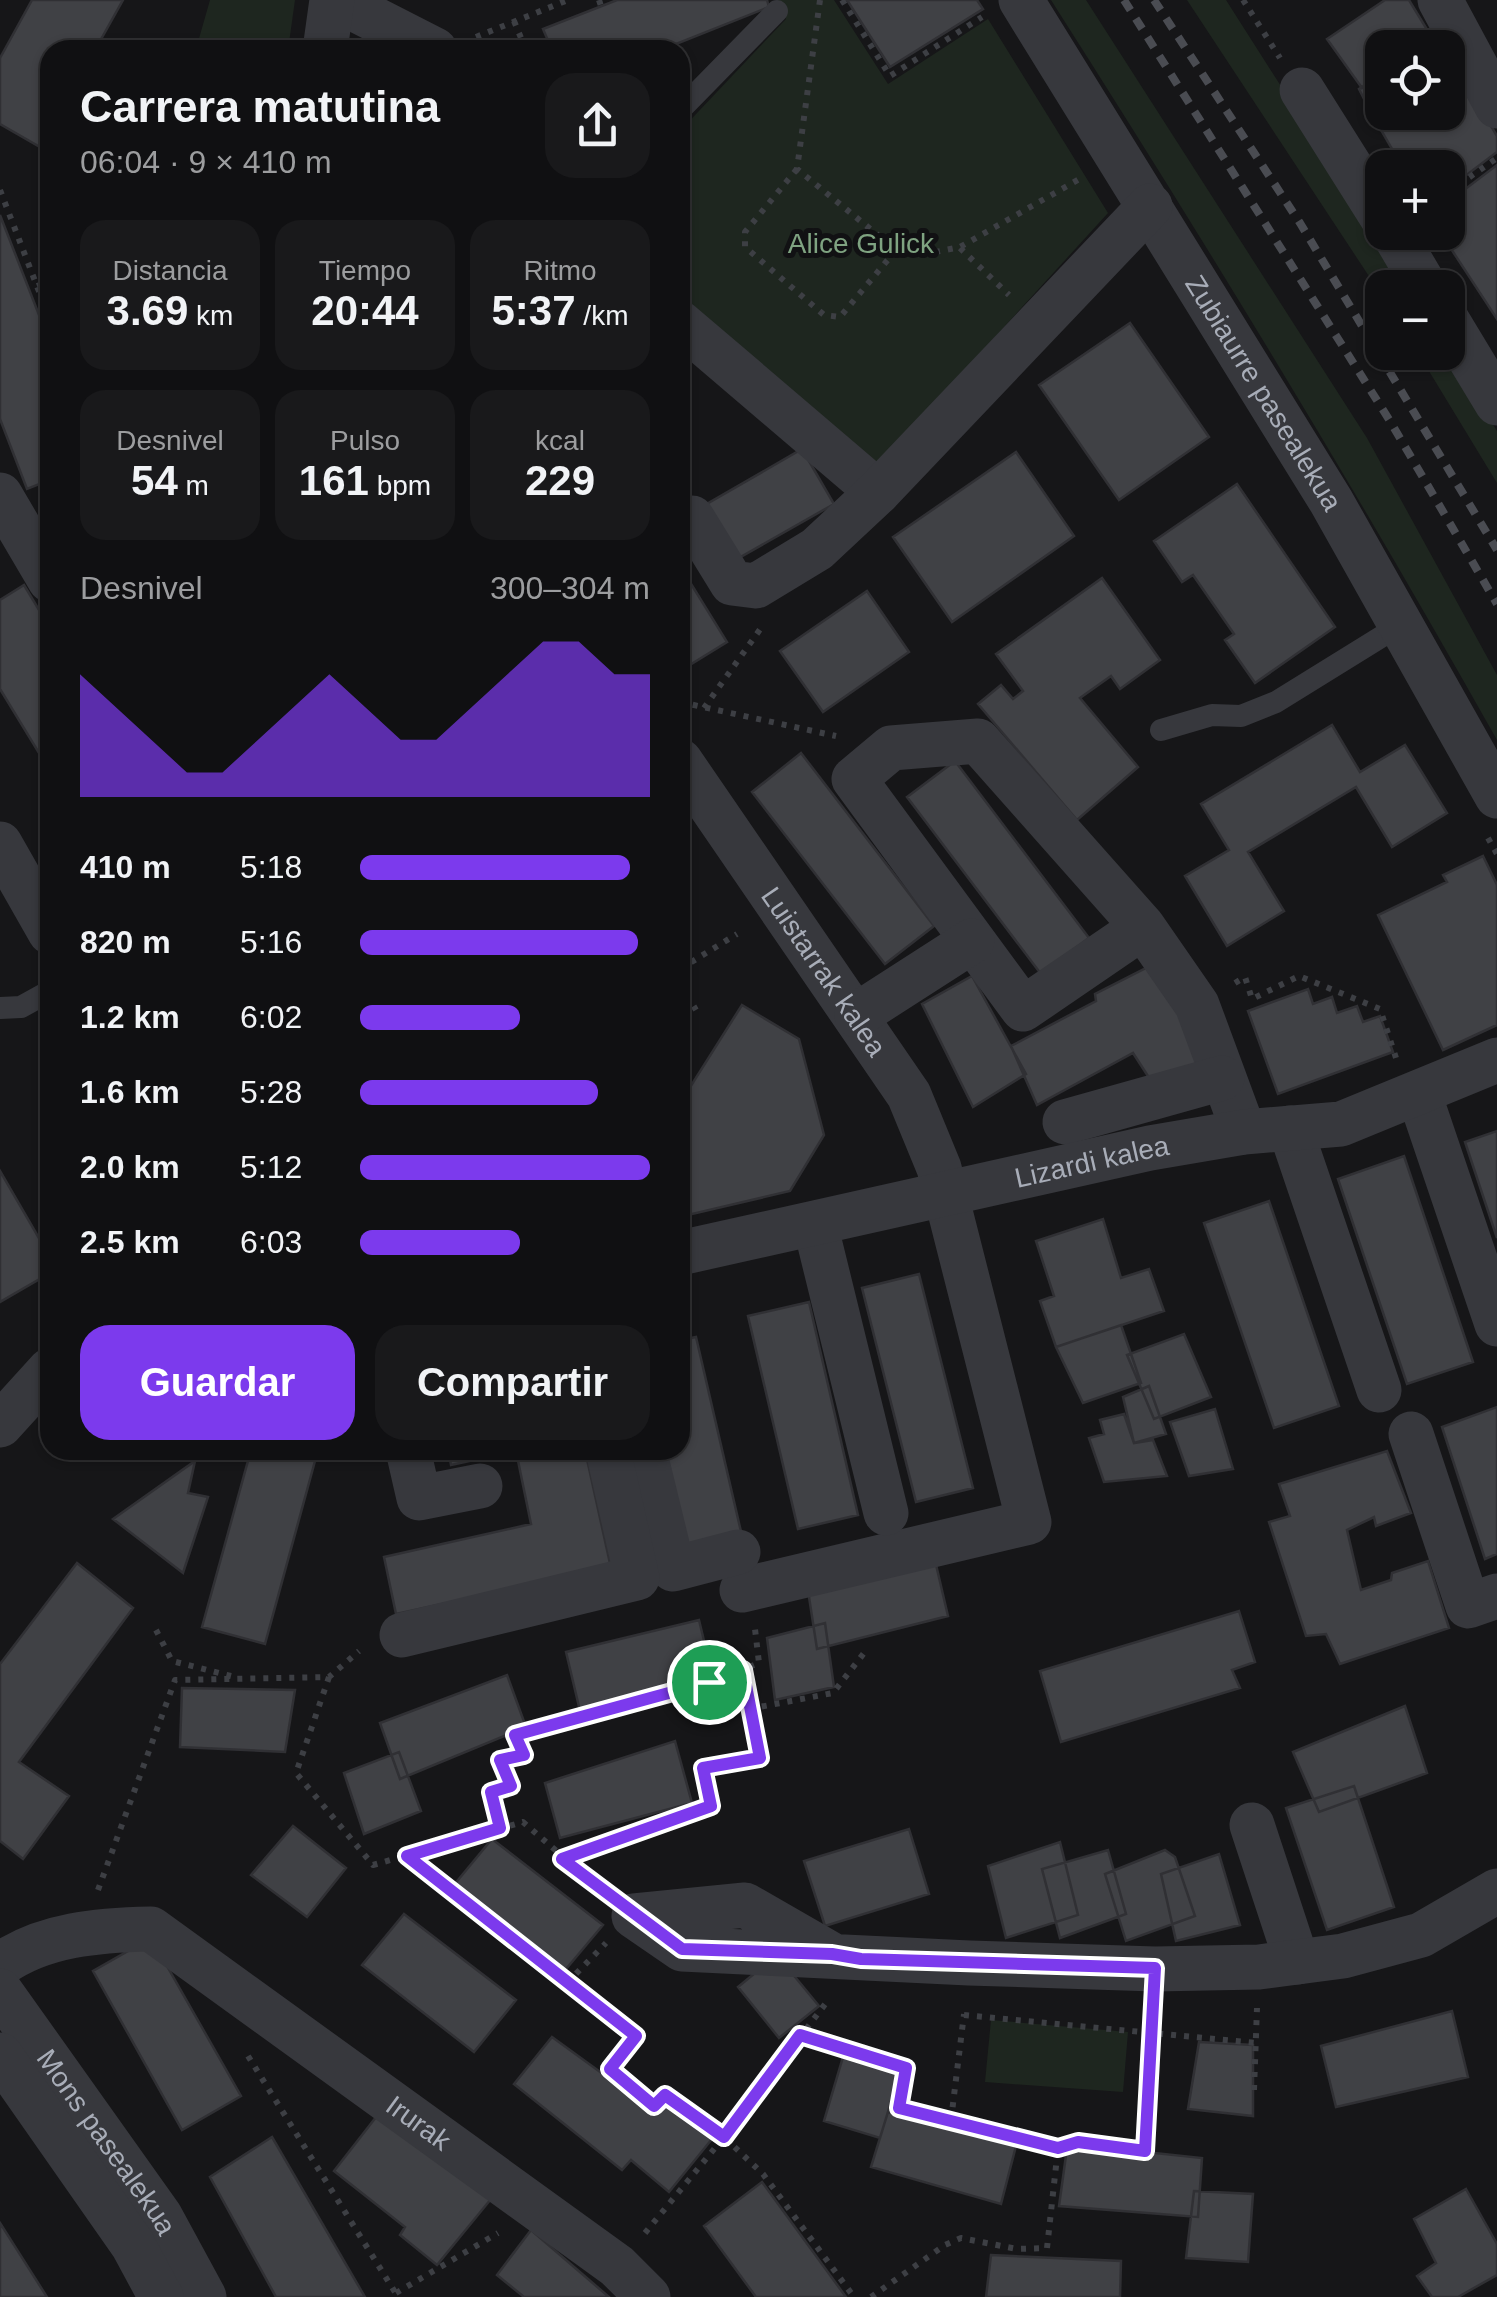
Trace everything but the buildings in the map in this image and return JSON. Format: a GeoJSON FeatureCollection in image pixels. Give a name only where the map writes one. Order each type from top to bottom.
{"type":"FeatureCollection","features":[{"type":"Feature","properties":{"kind":"street"},"geometry":{"type":"LineString","coordinates":[[327,40],[335,0],[432,40]]}},
{"type":"Feature","properties":{"kind":"street"},"geometry":{"type":"LineString","coordinates":[[1440,0],[1497,106]]}},
{"type":"Feature","properties":{"kind":"street","name":"Zubiaurre pasealekua"},"geometry":{"type":"LineString","coordinates":[[1006,6],[1150,206],[1331,502],[1497,796]]}},
{"type":"Feature","properties":{"kind":"street"},"geometry":{"type":"LineString","coordinates":[[1302,90],[1365,189]]}},
{"type":"Feature","properties":{"kind":"street"},"geometry":{"type":"LineString","coordinates":[[692,518],[732,583],[756,586],[817,549],[878,492],[1150,206]]}},
{"type":"Feature","properties":{"kind":"street"},"geometry":{"type":"LineString","coordinates":[[690,332],[878,492]]}},
{"type":"Feature","properties":{"kind":"street"},"geometry":{"type":"LineString","coordinates":[[1465,350],[1497,403]]}},
{"type":"Feature","properties":{"kind":"street"},"geometry":{"type":"LineString","coordinates":[[0,495],[40,563]]}},
{"type":"Feature","properties":{"kind":"street"},"geometry":{"type":"LineString","coordinates":[[1143,926],[1024,1009],[854,779],[891,748],[978,742],[1143,926],[1197,1004],[1244,1132]]}},
{"type":"Feature","properties":{"kind":"street","name":"Luistarrak kalea"},"geometry":{"type":"LineString","coordinates":[[646,1460],[673,1568],[740,1571],[1029,1522],[940,1168],[908,1096],[690,775]]}},
{"type":"Feature","properties":{"kind":"street"},"geometry":{"type":"LineString","coordinates":[[0,844],[40,914]]}},
{"type":"Feature","properties":{"kind":"street"},"geometry":{"type":"LineString","coordinates":[[857,1016],[972,941]]}},
{"type":"Feature","properties":{"kind":"street","name":"Lizardi kalea"},"geometry":{"type":"LineString","coordinates":[[690,1252],[1150,1148],[1244,1132],[1341,1124],[1409,1082],[1497,1060]]}},
{"type":"Feature","properties":{"kind":"street"},"geometry":{"type":"LineString","coordinates":[[1065,1122],[1222,1078]]}},
{"type":"Feature","properties":{"kind":"street"},"geometry":{"type":"LineString","coordinates":[[1409,1082],[1497,1324]]}},
{"type":"Feature","properties":{"kind":"street"},"geometry":{"type":"LineString","coordinates":[[1290,1128],[1378,1390]]}},
{"type":"Feature","properties":{"kind":"street"},"geometry":{"type":"LineString","coordinates":[[816,1224],[886,1513]]}},
{"type":"Feature","properties":{"kind":"street"},"geometry":{"type":"LineString","coordinates":[[0,1424],[40,1381]]}},
{"type":"Feature","properties":{"kind":"street"},"geometry":{"type":"LineString","coordinates":[[1412,1434],[1468,1606],[1497,1596]]}},
{"type":"Feature","properties":{"kind":"street"},"geometry":{"type":"LineString","coordinates":[[410,1460],[419,1498],[480,1486]]}},
{"type":"Feature","properties":{"kind":"street"},"geometry":{"type":"LineString","coordinates":[[402,1635],[637,1578],[610,1460]]}},
{"type":"Feature","properties":{"kind":"street"},"geometry":{"type":"LineString","coordinates":[[1252,1826],[1278,1965]]}},
{"type":"Feature","properties":{"kind":"street"},"geometry":{"type":"LineString","coordinates":[[634,1916],[745,1905],[846,1957],[1155,1968],[1278,1965],[1343,1956],[1420,1935],[1497,1890]]}},
{"type":"Feature","properties":{"kind":"street","name":"Irurak"},"geometry":{"type":"LineString","coordinates":[[0,1965],[14,1955],[91,1930],[151,1929],[617,2266],[648,2297]]}},
{"type":"Feature","properties":{"kind":"street","name":"Mons pasealekua"},"geometry":{"type":"LineString","coordinates":[[0,1991],[160,2216],[204,2297]]}},
{"type":"Feature","properties":{"kind":"street","name":"Mons pasealekua"},"geometry":{"type":"LineString","coordinates":[[0,2056],[133,2245],[162,2297]]}},
{"type":"Feature","properties":{"kind":"lane"},"geometry":{"type":"LineString","coordinates":[[690,100],[777,12]]}},
{"type":"Feature","properties":{"kind":"lane"},"geometry":{"type":"LineString","coordinates":[[1161,730],[1212,715],[1240,716],[1276,702],[1402,624]]}},
{"type":"Feature","properties":{"kind":"lane"},"geometry":{"type":"LineString","coordinates":[[0,1008],[21,1007],[40,997]]}},
{"type":"Feature","properties":{"kind":"path"},"geometry":{"type":"LineString","coordinates":[[544,9],[548,0]]}},
{"type":"Feature","properties":{"kind":"path"},"geometry":{"type":"LineString","coordinates":[[463,40],[568,0]]}},
{"type":"Feature","properties":{"kind":"path"},"geometry":{"type":"LineString","coordinates":[[820,0],[797,169],[744,232],[745,248],[824,315],[840,317],[896,250]]}},
{"type":"Feature","properties":{"kind":"path"},"geometry":{"type":"LineString","coordinates":[[842,0],[890,76],[1006,6]]}},
{"type":"Feature","properties":{"kind":"path"},"geometry":{"type":"LineString","coordinates":[[1243,0],[1302,90]]}},
{"type":"Feature","properties":{"kind":"path"},"geometry":{"type":"LineString","coordinates":[[514,21],[522,40]]}},
{"type":"Feature","properties":{"kind":"path"},"geometry":{"type":"LineString","coordinates":[[1465,180],[1497,158]]}},
{"type":"Feature","properties":{"kind":"path"},"geometry":{"type":"LineString","coordinates":[[797,169],[896,250],[926,254],[960,248],[1092,171]]}},
{"type":"Feature","properties":{"kind":"path"},"geometry":{"type":"LineString","coordinates":[[0,190],[40,294]]}},
{"type":"Feature","properties":{"kind":"path"},"geometry":{"type":"LineString","coordinates":[[960,248],[1038,324]]}},
{"type":"Feature","properties":{"kind":"path"},"geometry":{"type":"LineString","coordinates":[[690,704],[891,748]]}},
{"type":"Feature","properties":{"kind":"path"},"geometry":{"type":"LineString","coordinates":[[690,963],[737,934]]}},
{"type":"Feature","properties":{"kind":"path"},"geometry":{"type":"LineString","coordinates":[[1231,985],[1245,977],[1252,1000],[1299,976],[1380,1009],[1409,1082]]}},
{"type":"Feature","properties":{"kind":"path"},"geometry":{"type":"LineString","coordinates":[[690,1000],[696,1010]]}},
{"type":"Feature","properties":{"kind":"path"},"geometry":{"type":"LineString","coordinates":[[156,1630],[172,1661],[242,1679]]}},
{"type":"Feature","properties":{"kind":"path"},"geometry":{"type":"LineString","coordinates":[[500,1828],[491,1792],[511,1786],[500,1760],[524,1755],[515,1735],[709,1682],[760,1664],[758,1639]]}},
{"type":"Feature","properties":{"kind":"path"},"geometry":{"type":"LineString","coordinates":[[359,1651],[329,1677],[296,1772],[373,1865],[523,1822],[562,1859],[634,1916]]}},
{"type":"Feature","properties":{"kind":"path"},"geometry":{"type":"LineString","coordinates":[[749,1709],[833,1693],[864,1653]]}},
{"type":"Feature","properties":{"kind":"path"},"geometry":{"type":"LineString","coordinates":[[562,1859],[711,1806],[703,1768],[760,1758],[743,1670]]}},
{"type":"Feature","properties":{"kind":"path"},"geometry":{"type":"LineString","coordinates":[[91,1930],[93,1905],[175,1680],[329,1677]]}},
{"type":"Feature","properties":{"kind":"path"},"geometry":{"type":"LineString","coordinates":[[407,1856],[636,2036],[610,2069],[654,2106],[665,2095],[724,2137],[763,2174],[854,2297]]}},
{"type":"Feature","properties":{"kind":"path"},"geometry":{"type":"LineString","coordinates":[[633,2246],[724,2137],[800,2035],[846,1957]]}},
{"type":"Feature","properties":{"kind":"path"},"geometry":{"type":"LineString","coordinates":[[952,2120],[969,1963]]}},
{"type":"Feature","properties":{"kind":"path"},"geometry":{"type":"LineString","coordinates":[[1254,2090],[1256,2043],[1278,1965]]}},
{"type":"Feature","properties":{"kind":"path"},"geometry":{"type":"LineString","coordinates":[[800,2035],[906,2068],[899,2108],[1058,2148],[1078,2142],[1145,2151],[1155,1968]]}},
{"type":"Feature","properties":{"kind":"path"},"geometry":{"type":"LineString","coordinates":[[964,2015],[1256,2043]]}},
{"type":"Feature","properties":{"kind":"path"},"geometry":{"type":"LineString","coordinates":[[238,2040],[397,2295],[538,2210]]}},
{"type":"Feature","properties":{"kind":"path"},"geometry":{"type":"LineString","coordinates":[[870,2297],[944,2245],[961,2238],[1017,2249],[1047,2248],[1058,2148]]}},
{"type":"Feature","properties":{"kind":"green space"},"geometry":{"type":"Polygon","coordinates":[[[210,0],[295,0],[289,40],[199,40],[210,0]]]}},
{"type":"Feature","properties":{"kind":"green space","name":"Alice Gulick"},"geometry":{"type":"Polygon","coordinates":[[[778,0],[834,0],[888,84],[988,19],[1108,213],[879,464],[690,309],[690,120],[786,19],[778,0]]]}},
{"type":"Feature","properties":{"kind":"green space"},"geometry":{"type":"Polygon","coordinates":[[[1051,0],[1086,0],[1367,438],[1497,675],[1497,740],[1279,367],[1051,0]]]}},
{"type":"Feature","properties":{"kind":"green space"},"geometry":{"type":"Polygon","coordinates":[[[1187,0],[1226,0],[1365,218],[1365,250],[1385,250],[1398,270],[1365,270],[1187,0]]]}},
{"type":"Feature","properties":{"kind":"green space"},"geometry":{"type":"Polygon","coordinates":[[[1428,370],[1459,370],[1497,431],[1497,483],[1428,370]]]}},
{"type":"Feature","properties":{"kind":"green space"},"geometry":{"type":"Polygon","coordinates":[[[991,2020],[1128,2032],[1123,2092],[985,2082],[991,2020]]]}},
{"type":"Feature","properties":{"kind":"railway"},"geometry":{"type":"LineString","coordinates":[[1124,0],[1390,421],[1497,604]]}},
{"type":"Feature","properties":{"kind":"railway"},"geometry":{"type":"LineString","coordinates":[[1154,0],[1300,223],[1497,550]]}},
{"type":"Feature","properties":{"kind":"route"},"geometry":{"type":"LineString","coordinates":[[743,1670],[760,1758],[703,1768],[711,1806],[562,1859],[682,1949],[1155,1968],[1145,2151],[1078,2142],[1058,2148],[899,2108],[906,2068],[800,2035],[724,2137],[665,2095],[654,2106],[610,2069],[636,2036],[407,1856],[500,1828],[491,1792],[511,1786],[500,1760],[524,1755],[515,1735],[709,1682],[743,1670]]}}]}
